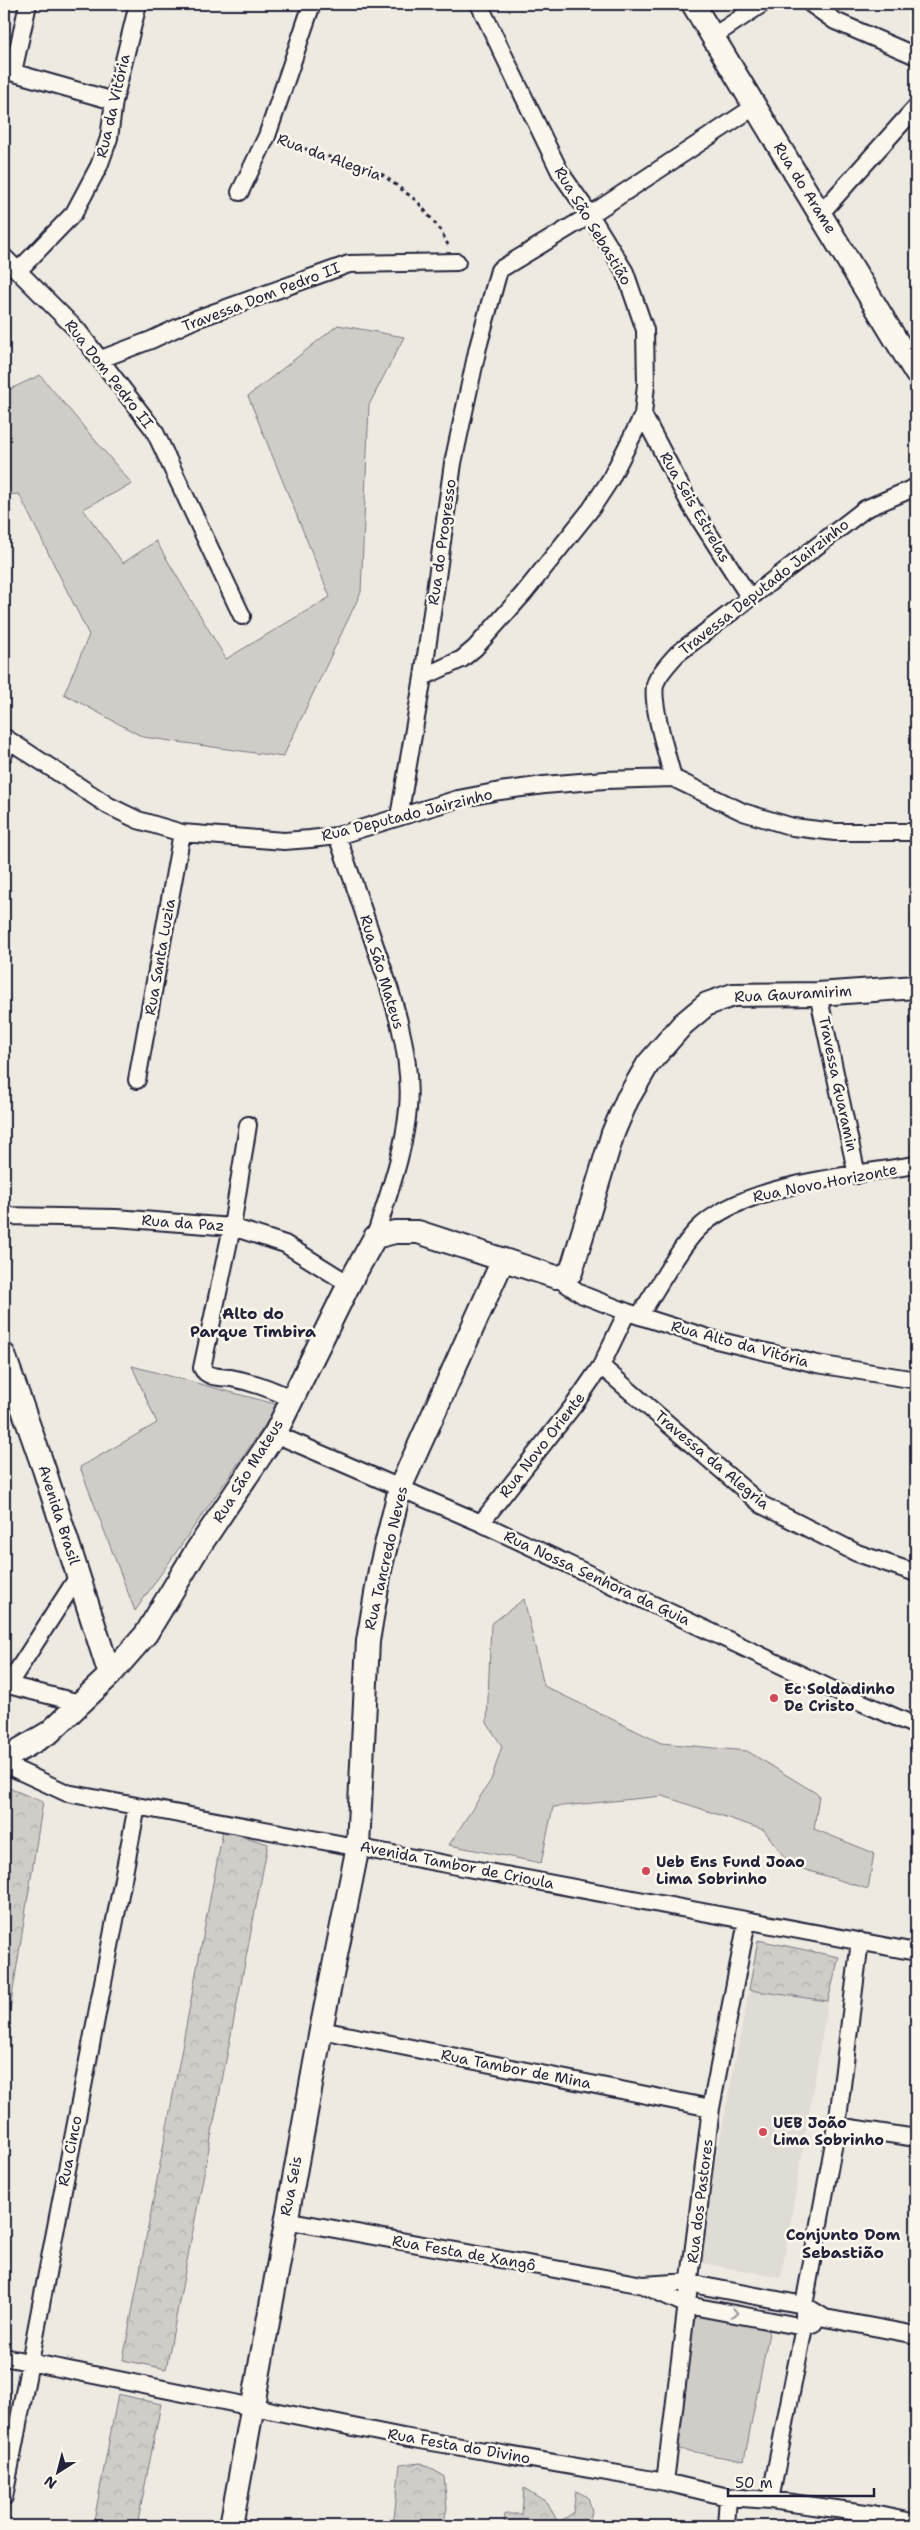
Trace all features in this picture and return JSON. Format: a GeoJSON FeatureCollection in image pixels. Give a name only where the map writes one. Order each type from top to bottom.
{"type":"FeatureCollection","features":[{"type":"Feature","properties":{"kind":"main road","name":"Rua do Arame"},"geometry":{"type":"LineString","coordinates":[[693,4],[916,373]]}},
{"type":"Feature","properties":{"kind":"main road","name":"Rua Gauramirim"},"geometry":{"type":"LineString","coordinates":[[566,1278],[614,1133],[628,1100],[648,1064],[683,1024],[707,1004],[733,995],[818,994],[916,987]]}},
{"type":"Feature","properties":{"kind":"main road","name":"Rua Alto da Vitória"},"geometry":{"type":"LineString","coordinates":[[375,1237],[395,1232],[418,1232],[503,1260],[566,1278]]}},
{"type":"Feature","properties":{"kind":"main road","name":"Rua São Mateus"},"geometry":{"type":"LineString","coordinates":[[4,1759],[50,1732],[110,1675],[146,1634],[195,1553],[275,1434],[349,1284],[375,1237]]}},
{"type":"Feature","properties":{"kind":"main road","name":"Rua Tancredo Neves"},"geometry":{"type":"LineString","coordinates":[[358,1846],[368,1641],[380,1570],[400,1488],[503,1260]]}},
{"type":"Feature","properties":{"kind":"main road","name":"Avenida Brasil"},"geometry":{"type":"LineString","coordinates":[[5,1365],[79,1575],[110,1675]]}},
{"type":"Feature","properties":{"kind":"main road","name":"Rua Seis"},"geometry":{"type":"LineString","coordinates":[[231,2526],[254,2406],[285,2220],[358,1846]]}},
{"type":"Feature","properties":{"kind":"street"},"geometry":{"type":"LineString","coordinates":[[28,4],[8,71],[114,101]]}},
{"type":"Feature","properties":{"kind":"street","name":"Rua da Vitória"},"geometry":{"type":"LineString","coordinates":[[18,271],[82,203],[99,166],[109,138],[114,101],[138,4]]}},
{"type":"Feature","properties":{"kind":"street","name":"Rua da Alegria"},"geometry":{"type":"LineString","coordinates":[[240,192],[268,136],[312,4]]}},
{"type":"Feature","properties":{"kind":"street","name":"Rua São Sebastião"},"geometry":{"type":"LineString","coordinates":[[424,676],[462,659],[475,648],[524,593],[591,509],[610,480],[643,415],[647,358],[645,330],[625,272],[556,164],[479,4]]}},
{"type":"Feature","properties":{"kind":"street"},"geometry":{"type":"LineString","coordinates":[[712,37],[762,4]]}},
{"type":"Feature","properties":{"kind":"street"},"geometry":{"type":"LineString","coordinates":[[811,4],[835,20],[916,56]]}},
{"type":"Feature","properties":{"kind":"street"},"geometry":{"type":"LineString","coordinates":[[821,213],[916,106]]}},
{"type":"Feature","properties":{"kind":"street"},"geometry":{"type":"LineString","coordinates":[[590,215],[754,107]]}},
{"type":"Feature","properties":{"kind":"street","name":"Rua do Progresso"},"geometry":{"type":"LineString","coordinates":[[399,817],[424,676],[453,463],[478,347],[499,270],[590,215]]}},
{"type":"Feature","properties":{"kind":"street","name":"Rua Dom Pedro II"},"geometry":{"type":"LineString","coordinates":[[4,257],[80,332],[154,430],[242,616]]}},
{"type":"Feature","properties":{"kind":"street","name":"Travessa Dom Pedro II"},"geometry":{"type":"LineString","coordinates":[[101,359],[151,340],[196,319],[349,264],[457,262]]}},
{"type":"Feature","properties":{"kind":"street","name":"Rua Seis Estrelas"},"geometry":{"type":"LineString","coordinates":[[643,415],[691,506],[750,598]]}},
{"type":"Feature","properties":{"kind":"street","name":"Travessa Deputado Jairzinho"},"geometry":{"type":"LineString","coordinates":[[673,778],[654,702],[654,689],[656,680],[677,654],[865,509],[916,487]]}},
{"type":"Feature","properties":{"kind":"street","name":"Rua Deputado Jairzinho"},"geometry":{"type":"LineString","coordinates":[[5,743],[109,806],[138,820],[182,833],[284,841],[337,836],[458,799],[544,785],[673,778],[742,812],[793,827],[835,832],[916,832]]}},
{"type":"Feature","properties":{"kind":"street","name":"Rua Santa Luzia"},"geometry":{"type":"LineString","coordinates":[[138,1080],[182,833]]}},
{"type":"Feature","properties":{"kind":"street","name":"Rua São Mateus"},"geometry":{"type":"LineString","coordinates":[[337,836],[392,994],[402,1031],[406,1062],[409,1108],[400,1154],[375,1237]]}},
{"type":"Feature","properties":{"kind":"street","name":"Travessa Guaramin"},"geometry":{"type":"LineString","coordinates":[[818,994],[857,1175]]}},
{"type":"Feature","properties":{"kind":"street"},"geometry":{"type":"LineString","coordinates":[[248,1125],[232,1227],[202,1364],[204,1371],[212,1376],[262,1384],[292,1398]]}},
{"type":"Feature","properties":{"kind":"street","name":"Rua Novo Horizonte"},"geometry":{"type":"LineString","coordinates":[[633,1314],[696,1230],[730,1205],[746,1198],[796,1186],[916,1165]]}},
{"type":"Feature","properties":{"kind":"street","name":"Rua da Paz"},"geometry":{"type":"LineString","coordinates":[[4,1216],[116,1218],[232,1227],[285,1244],[349,1284]]}},
{"type":"Feature","properties":{"kind":"street","name":"Rua Alto da Vitória"},"geometry":{"type":"LineString","coordinates":[[566,1278],[584,1296],[633,1314],[712,1338],[818,1364],[916,1380]]}},
{"type":"Feature","properties":{"kind":"street"},"geometry":{"type":"LineString","coordinates":[[601,1366],[633,1314]]}},
{"type":"Feature","properties":{"kind":"street","name":"Rua Novo Oriente"},"geometry":{"type":"LineString","coordinates":[[481,1523],[574,1405],[601,1366]]}},
{"type":"Feature","properties":{"kind":"street","name":"Travessa da Alegria"},"geometry":{"type":"LineString","coordinates":[[601,1366],[762,1505],[856,1553],[916,1573]]}},
{"type":"Feature","properties":{"kind":"street","name":"Rua Nossa Senhora da Guia"},"geometry":{"type":"LineString","coordinates":[[275,1434],[481,1523],[842,1694],[916,1726]]}},
{"type":"Feature","properties":{"kind":"street"},"geometry":{"type":"LineString","coordinates":[[79,1575],[6,1684],[80,1703]]}},
{"type":"Feature","properties":{"kind":"street","name":"Avenida Tambor de Crioula"},"geometry":{"type":"LineString","coordinates":[[4,1764],[67,1793],[358,1846],[747,1922],[916,1952]]}},
{"type":"Feature","properties":{"kind":"street","name":"Rua Cinco"},"geometry":{"type":"LineString","coordinates":[[4,2496],[137,1806]]}},
{"type":"Feature","properties":{"kind":"street","name":"Rua dos Pastores"},"geometry":{"type":"LineString","coordinates":[[665,2482],[711,2108],[747,1922]]}},
{"type":"Feature","properties":{"kind":"street"},"geometry":{"type":"LineString","coordinates":[[770,2500],[804,2327],[804,2304],[837,2126],[860,1942]]}},
{"type":"Feature","properties":{"kind":"street","name":"Rua Tambor de Mina"},"geometry":{"type":"LineString","coordinates":[[321,2030],[711,2108]]}},
{"type":"Feature","properties":{"kind":"street"},"geometry":{"type":"LineString","coordinates":[[837,2126],[916,2138]]}},
{"type":"Feature","properties":{"kind":"street","name":"Rua Festa de Xangô"},"geometry":{"type":"LineString","coordinates":[[285,2220],[644,2285],[690,2282],[804,2304],[825,2318],[916,2335]]}},
{"type":"Feature","properties":{"kind":"street","name":"Rua Festa de Xangô"},"geometry":{"type":"LineString","coordinates":[[644,2285],[687,2305],[804,2327]]}},
{"type":"Feature","properties":{"kind":"street"},"geometry":{"type":"LineString","coordinates":[[804,2327],[825,2318]]}},
{"type":"Feature","properties":{"kind":"street","name":"Rua Festa do Divino"},"geometry":{"type":"LineString","coordinates":[[4,2357],[403,2437],[665,2482],[728,2497],[770,2500],[873,2514],[916,2523]]}},
{"type":"Feature","properties":{"kind":"street"},"geometry":{"type":"LineString","coordinates":[[726,2526],[728,2497]]}},
{"type":"Feature","properties":{"kind":"path","name":"Rua da Alegria"},"geometry":{"type":"LineString","coordinates":[[268,136],[383,175],[418,202],[441,231],[457,262]]}},
{"type":"Feature","properties":{"kind":"shaded area","name":"UEB João Lima Sobrinho"},"geometry":{"type":"Polygon","coordinates":[[[749,1990],[828,2001],[781,2277],[696,2262],[749,1990]]]}},
{"type":"Feature","properties":{"kind":"green space"},"geometry":{"type":"Polygon","coordinates":[[[338,325],[404,337],[369,405],[361,592],[283,757],[143,737],[64,694],[89,635],[19,494],[4,495],[4,392],[40,375],[132,484],[83,509],[123,563],[156,541],[226,659],[330,597],[248,396],[338,325]]]}},
{"type":"Feature","properties":{"kind":"green space"},"geometry":{"type":"Polygon","coordinates":[[[132,1366],[279,1405],[135,1611],[80,1467],[157,1423],[132,1366]]]}},
{"type":"Feature","properties":{"kind":"green space"},"geometry":{"type":"Polygon","coordinates":[[[524,1599],[544,1686],[661,1743],[747,1751],[819,1795],[814,1829],[874,1853],[868,1889],[790,1865],[764,1830],[663,1796],[553,1807],[541,1863],[449,1845],[491,1780],[502,1746],[487,1723],[491,1624],[524,1599]]]}},
{"type":"Feature","properties":{"kind":"green space"},"geometry":{"type":"Polygon","coordinates":[[[4,1786],[43,1802],[4,2047],[4,1786]]]}},
{"type":"Feature","properties":{"kind":"green space"},"geometry":{"type":"Polygon","coordinates":[[[223,1830],[268,1844],[166,2369],[123,2360],[223,1830]]]}},
{"type":"Feature","properties":{"kind":"green space"},"geometry":{"type":"Polygon","coordinates":[[[758,1940],[839,1957],[828,2001],[749,1990],[758,1940]]]}},
{"type":"Feature","properties":{"kind":"green space"},"geometry":{"type":"Polygon","coordinates":[[[692,2308],[770,2327],[744,2461],[667,2447],[692,2308]]]}},
{"type":"Feature","properties":{"kind":"green space"},"geometry":{"type":"Polygon","coordinates":[[[118,2394],[161,2404],[137,2526],[93,2526],[118,2394]]]}},
{"type":"Feature","properties":{"kind":"green space"},"geometry":{"type":"Polygon","coordinates":[[[421,2463],[444,2476],[447,2508],[443,2526],[393,2526],[400,2465],[421,2463]]]}},
{"type":"Feature","properties":{"kind":"green space"},"geometry":{"type":"Polygon","coordinates":[[[524,2488],[548,2503],[558,2523],[573,2513],[576,2491],[588,2497],[592,2511],[589,2524],[580,2526],[504,2526],[505,2514],[522,2514],[524,2488]]]}},
{"type":"Feature","properties":{"kind":"place","name":"Ec Soldadinho De Cristo"},"geometry":{"type":"Point","coordinates":[774,1698]}},
{"type":"Feature","properties":{"kind":"place","name":"Ueb Ens Fund Joao Lima Sobrinho"},"geometry":{"type":"Point","coordinates":[646,1871]}},
{"type":"Feature","properties":{"kind":"place","name":"UEB João Lima Sobrinho"},"geometry":{"type":"Point","coordinates":[763,2132]}},
{"type":"Feature","properties":{"kind":"district","name":"Alto do Parque Timbira"},"geometry":{"type":"Point","coordinates":[253,1322]}},
{"type":"Feature","properties":{"kind":"district","name":"Conjunto Dom Sebastião"},"geometry":{"type":"Point","coordinates":[843,2243]}}]}
